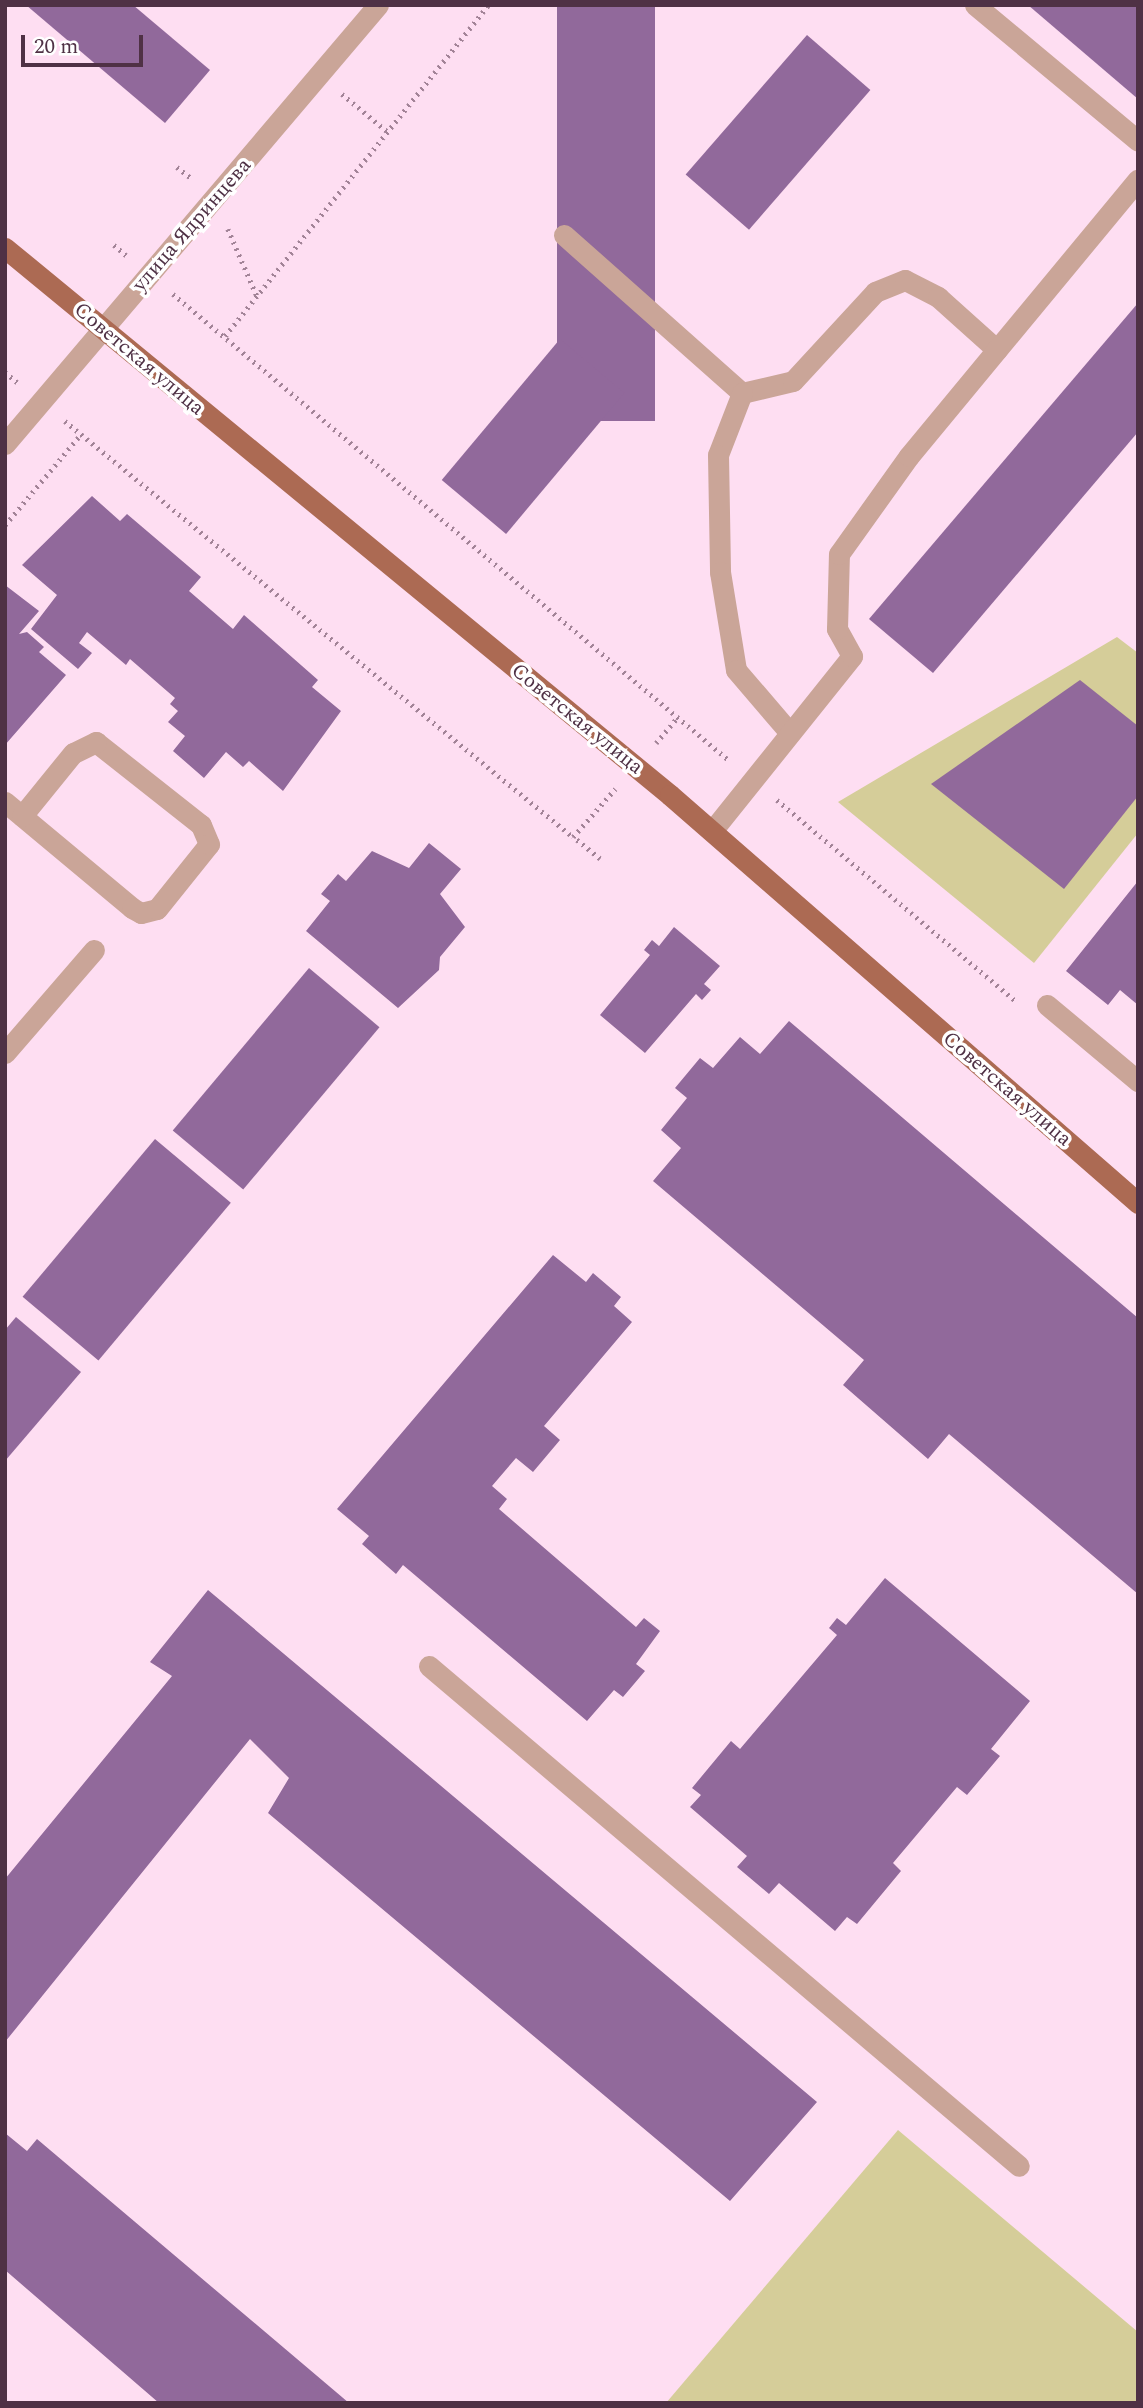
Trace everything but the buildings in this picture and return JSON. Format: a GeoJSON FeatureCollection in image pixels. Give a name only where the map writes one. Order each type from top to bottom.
{"type":"FeatureCollection","features":[{"type":"Feature","properties":{"kind":"main road","name":"Советская улица"},"geometry":{"type":"LineString","coordinates":[[5,248],[712,831],[1138,1203]]}},
{"type":"Feature","properties":{"kind":"street","name":"улица Ядринцева"},"geometry":{"type":"LineString","coordinates":[[5,444],[378,5]]}},
{"type":"Feature","properties":{"kind":"street"},"geometry":{"type":"LineString","coordinates":[[975,5],[1138,141]]}},
{"type":"Feature","properties":{"kind":"street"},"geometry":{"type":"LineString","coordinates":[[712,831],[755,782],[790,733],[852,656],[836,629],[839,554],[997,349],[1138,179]]}},
{"type":"Feature","properties":{"kind":"street"},"geometry":{"type":"LineString","coordinates":[[564,235],[742,393]]}},
{"type":"Feature","properties":{"kind":"street"},"geometry":{"type":"LineString","coordinates":[[742,393],[793,381],[874,292],[905,281],[938,297],[997,349]]}},
{"type":"Feature","properties":{"kind":"street"},"geometry":{"type":"LineString","coordinates":[[742,393],[718,455],[720,572],[736,670],[790,733]]}},
{"type":"Feature","properties":{"kind":"street"},"geometry":{"type":"LineString","coordinates":[[5,802],[22,816],[141,913],[157,909],[209,844],[201,825],[96,742],[73,753],[22,816]]}},
{"type":"Feature","properties":{"kind":"street"},"geometry":{"type":"LineString","coordinates":[[5,1053],[94,950]]}},
{"type":"Feature","properties":{"kind":"street"},"geometry":{"type":"LineString","coordinates":[[1047,1005],[1138,1081]]}},
{"type":"Feature","properties":{"kind":"street"},"geometry":{"type":"LineString","coordinates":[[429,1666],[1019,2166]]}},
{"type":"Feature","properties":{"kind":"path"},"geometry":{"type":"LineString","coordinates":[[225,336],[488,5]]}},
{"type":"Feature","properties":{"kind":"path"},"geometry":{"type":"LineString","coordinates":[[319,76],[387,132]]}},
{"type":"Feature","properties":{"kind":"path"},"geometry":{"type":"LineString","coordinates":[[114,245],[1022,1006]]}},
{"type":"Feature","properties":{"kind":"path"},"geometry":{"type":"LineString","coordinates":[[5,372],[573,837]]}},
{"type":"Feature","properties":{"kind":"path"},"geometry":{"type":"LineString","coordinates":[[5,525],[81,434]]}},
{"type":"Feature","properties":{"kind":"shaded area"},"geometry":{"type":"Polygon","coordinates":[[[1117,637],[1138,653],[1138,833],[1034,963],[838,802],[1117,637]]]}},
{"type":"Feature","properties":{"kind":"shaded area"},"geometry":{"type":"Polygon","coordinates":[[[898,2130],[1138,2332],[1138,2403],[666,2403],[898,2130]]]}}]}
